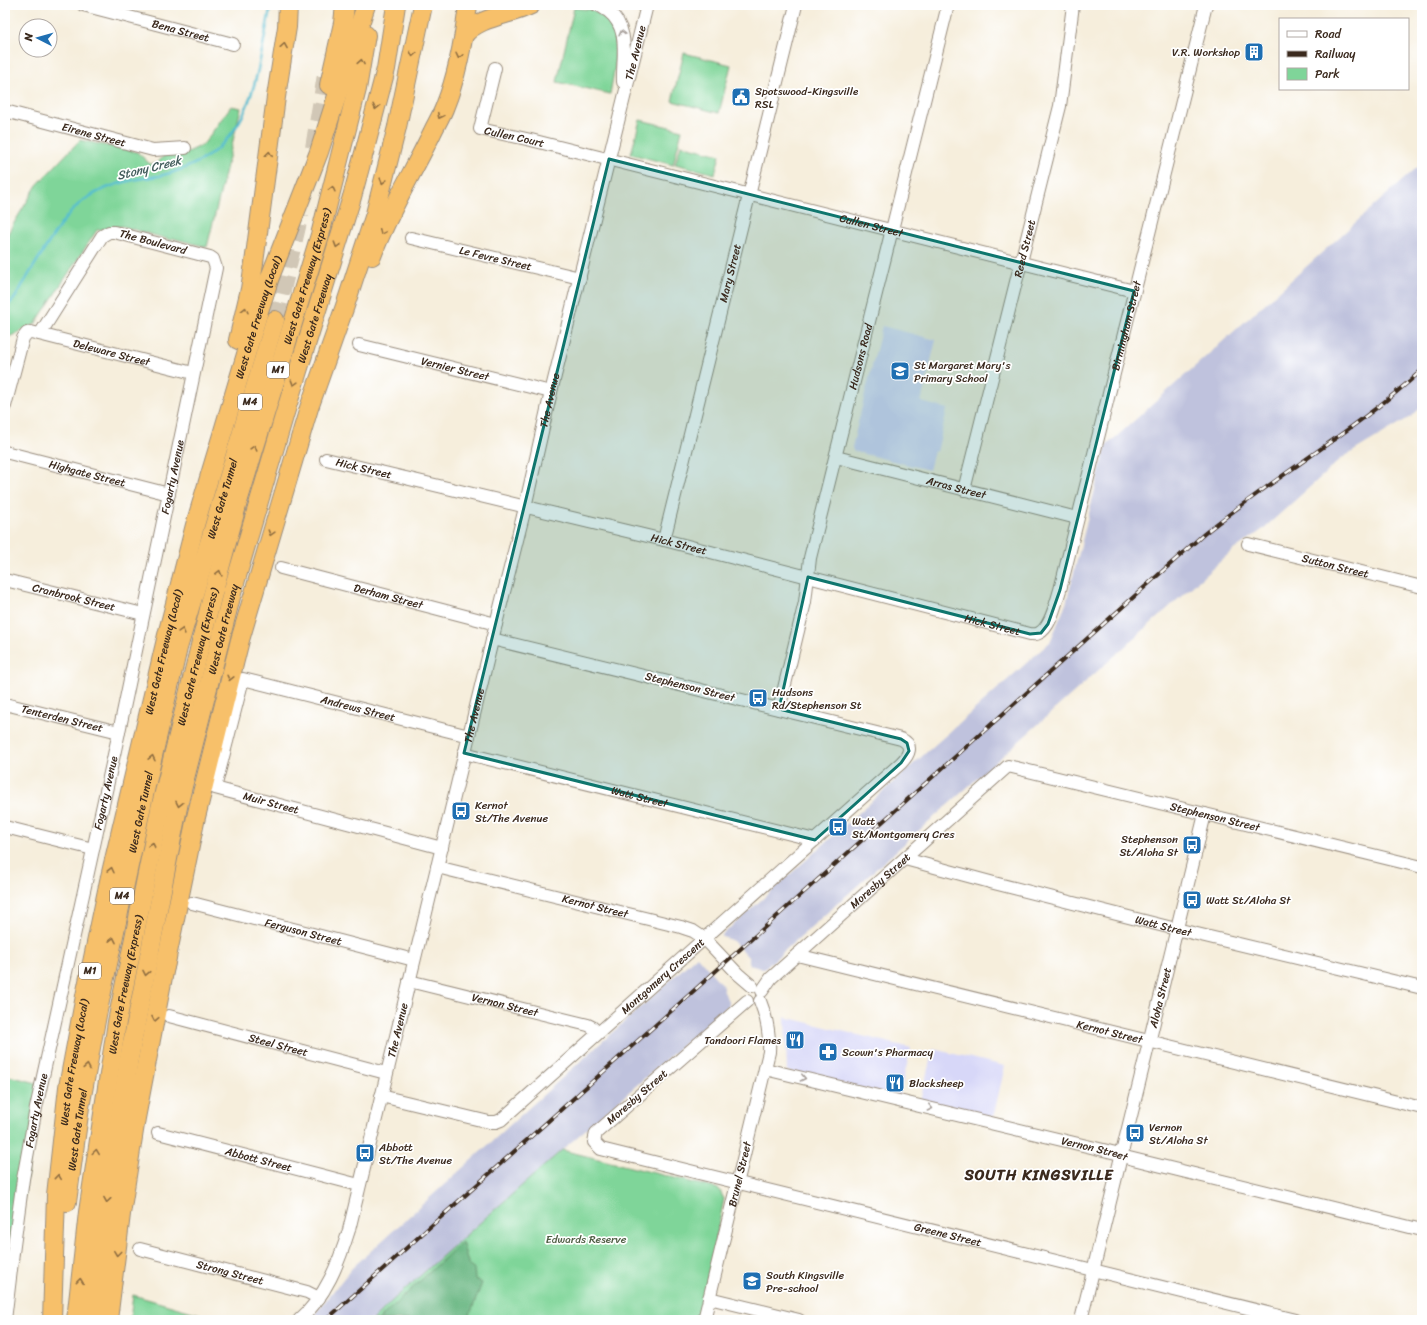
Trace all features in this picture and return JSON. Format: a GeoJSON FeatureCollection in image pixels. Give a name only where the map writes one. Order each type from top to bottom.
{"type":"FeatureCollection","features":[{"type":"Feature","properties":{"kind":"highway"},"geometry":{"type":"LineString","coordinates":[[195,525],[224,395],[250,289],[287,27],[288,5]]}},
{"type":"Feature","properties":{"kind":"highway"},"geometry":{"type":"LineString","coordinates":[[287,27],[295,5]]}},
{"type":"Feature","properties":{"kind":"highway","name":"West Gate Freeway (Local)"},"geometry":{"type":"LineString","coordinates":[[52,1317],[56,1195],[68,1087],[109,881],[173,607],[195,525],[258,314],[270,277],[282,250],[319,152],[366,5]]}},
{"type":"Feature","properties":{"kind":"highway","name":"West Gate Freeway (Express)"},"geometry":{"type":"LineString","coordinates":[[76,1320],[88,1212],[116,1030],[135,928],[160,809],[212,597],[238,502],[322,228],[356,89],[371,5]]}},
{"type":"Feature","properties":{"kind":"highway"},"geometry":{"type":"LineString","coordinates":[[282,496],[376,246],[396,200],[424,150],[445,106],[454,79],[464,35],[468,5]]}},
{"type":"Feature","properties":{"kind":"highway"},"geometry":{"type":"LineString","coordinates":[[464,35],[470,28],[479,23],[531,5]]}},
{"type":"Feature","properties":{"kind":"highway","name":"West Gate Freeway"},"geometry":{"type":"LineString","coordinates":[[204,698],[255,512],[365,149],[386,69],[396,8]]}},
{"type":"Feature","properties":{"kind":"highway","name":"M1"},"geometry":{"type":"LineString","coordinates":[[108,1320],[135,1125],[165,967],[196,817],[240,640],[282,496],[309,408],[345,306],[374,214],[399,120],[422,11]]}},
{"type":"Feature","properties":{"kind":"highway"},"geometry":{"type":"LineString","coordinates":[[282,250],[326,102],[344,14]]}},
{"type":"Feature","properties":{"kind":"highway","name":"West Gate Tunnel"},"geometry":{"type":"LineString","coordinates":[[52,1317],[80,1107],[97,1015],[146,786],[180,640],[275,320]]}},
{"type":"Feature","properties":{"kind":"highway","name":"West Gate Freeway (Express)"},"geometry":{"type":"LineString","coordinates":[[91,1320],[106,1206],[129,1059],[179,802],[204,698]]}},
{"type":"Feature","properties":{"kind":"highway","name":"M1"},"geometry":{"type":"LineString","coordinates":[[165,967],[199,766],[204,698]]}},
{"type":"Feature","properties":{"kind":"street","name":"Bena Street"},"geometry":{"type":"LineString","coordinates":[[83,5],[233,44]]}},
{"type":"Feature","properties":{"kind":"street","name":"The Avenue"},"geometry":{"type":"LineString","coordinates":[[597,5],[601,6],[614,16],[621,28],[624,47],[622,72],[623,99]]}},
{"type":"Feature","properties":{"kind":"street","name":"The Avenue"},"geometry":{"type":"LineString","coordinates":[[299,1320],[319,1298],[337,1265],[349,1230],[464,753],[526,506],[551,392],[647,5]]}},
{"type":"Feature","properties":{"kind":"street","name":"Mary Street"},"geometry":{"type":"LineString","coordinates":[[664,540],[796,5]]}},
{"type":"Feature","properties":{"kind":"street","name":"Hudsons Road"},"geometry":{"type":"LineString","coordinates":[[779,709],[805,602],[810,558],[948,5]]}},
{"type":"Feature","properties":{"kind":"street","name":"Reed Street"},"geometry":{"type":"LineString","coordinates":[[964,490],[1060,106],[1073,5]]}},
{"type":"Feature","properties":{"kind":"street","name":"Birmingham Street"},"geometry":{"type":"LineString","coordinates":[[1030,634],[1041,633],[1048,624],[1054,609],[1206,5]]}},
{"type":"Feature","properties":{"kind":"street","name":"Cullen Court"},"geometry":{"type":"LineString","coordinates":[[494,68],[480,129],[609,159]]}},
{"type":"Feature","properties":{"kind":"street","name":"Eirene Street"},"geometry":{"type":"LineString","coordinates":[[5,111],[153,150],[185,148]]}},
{"type":"Feature","properties":{"kind":"street","name":"Cullen Street"},"geometry":{"type":"LineString","coordinates":[[609,159],[1134,291]]}},
{"type":"Feature","properties":{"kind":"street","name":"The Boulevard"},"geometry":{"type":"LineString","coordinates":[[5,406],[23,338],[27,333],[36,333],[102,236],[105,234],[114,232],[210,256],[213,259],[216,268]]}},
{"type":"Feature","properties":{"kind":"street","name":"Le Fevre Street"},"geometry":{"type":"LineString","coordinates":[[411,238],[580,278]]}},
{"type":"Feature","properties":{"kind":"street","name":"Fogarty Avenue"},"geometry":{"type":"LineString","coordinates":[[5,1320],[28,1150],[119,732],[216,268]]}},
{"type":"Feature","properties":{"kind":"street","name":"Deleware Street"},"geometry":{"type":"LineString","coordinates":[[36,333],[193,373]]}},
{"type":"Feature","properties":{"kind":"street","name":"Vernier Street"},"geometry":{"type":"LineString","coordinates":[[359,345],[551,392]]}},
{"type":"Feature","properties":{"kind":"street","name":"Highgate Street"},"geometry":{"type":"LineString","coordinates":[[5,452],[169,494]]}},
{"type":"Feature","properties":{"kind":"street","name":"Arras Street"},"geometry":{"type":"LineString","coordinates":[[836,457],[1077,518]]}},
{"type":"Feature","properties":{"kind":"street","name":"Hick Street"},"geometry":{"type":"LineString","coordinates":[[326,459],[664,540],[1030,634]]}},
{"type":"Feature","properties":{"kind":"street","name":"Sutton Street"},"geometry":{"type":"LineString","coordinates":[[1248,544],[1422,587]]}},
{"type":"Feature","properties":{"kind":"street","name":"Derham Street"},"geometry":{"type":"LineString","coordinates":[[281,568],[496,624]]}},
{"type":"Feature","properties":{"kind":"street","name":"Cranbrook Street"},"geometry":{"type":"LineString","coordinates":[[5,580],[143,614]]}},
{"type":"Feature","properties":{"kind":"street","name":"Stephenson Street"},"geometry":{"type":"LineString","coordinates":[[492,639],[901,739],[909,746]]}},
{"type":"Feature","properties":{"kind":"street","name":"Muir Street"},"geometry":{"type":"LineString","coordinates":[[248,679],[243,678],[215,788],[442,848]]}},
{"type":"Feature","properties":{"kind":"street","name":"Andrews Street"},"geometry":{"type":"LineString","coordinates":[[248,679],[469,736]]}},
{"type":"Feature","properties":{"kind":"street","name":"Tenterden Street"},"geometry":{"type":"LineString","coordinates":[[5,704],[119,732]]}},
{"type":"Feature","properties":{"kind":"street","name":"Montgomery Crescent"},"geometry":{"type":"LineString","coordinates":[[381,1096],[489,1122],[501,1120],[907,757],[909,746]]}},
{"type":"Feature","properties":{"kind":"street","name":"Watt Street"},"geometry":{"type":"LineString","coordinates":[[464,753],[815,840]]}},
{"type":"Feature","properties":{"kind":"street","name":"Stephenson Street"},"geometry":{"type":"LineString","coordinates":[[1008,766],[1422,867]]}},
{"type":"Feature","properties":{"kind":"street","name":"Moresby Street"},"geometry":{"type":"LineString","coordinates":[[601,1149],[594,1142],[596,1133],[754,994],[1008,766]]}},
{"type":"Feature","properties":{"kind":"street","name":"Aloha Street"},"geometry":{"type":"LineString","coordinates":[[1081,1320],[1205,814]]}},
{"type":"Feature","properties":{"kind":"street"},"geometry":{"type":"LineString","coordinates":[[5,827],[93,849]]}},
{"type":"Feature","properties":{"kind":"street","name":"Watt Street"},"geometry":{"type":"LineString","coordinates":[[905,859],[1176,929],[1422,988]]}},
{"type":"Feature","properties":{"kind":"street","name":"Kernot Street"},"geometry":{"type":"LineString","coordinates":[[437,867],[693,931],[705,939],[738,974],[754,994]]}},
{"type":"Feature","properties":{"kind":"street","name":"Ferguson Street"},"geometry":{"type":"LineString","coordinates":[[192,904],[414,960]]}},
{"type":"Feature","properties":{"kind":"street","name":"Kernot Street"},"geometry":{"type":"LineString","coordinates":[[797,955],[1422,1108]]}},
{"type":"Feature","properties":{"kind":"street","name":"Vernon Street"},"geometry":{"type":"LineString","coordinates":[[409,981],[588,1025],[598,1033]]}},
{"type":"Feature","properties":{"kind":"street","name":"Brunel Street"},"geometry":{"type":"LineString","coordinates":[[704,1320],[769,1052],[770,1039],[766,1015],[754,994]]}},
{"type":"Feature","properties":{"kind":"street","name":"Steel Street"},"geometry":{"type":"LineString","coordinates":[[170,1016],[386,1073]]}},
{"type":"Feature","properties":{"kind":"street","name":"Vernon Street"},"geometry":{"type":"LineString","coordinates":[[766,1069],[1116,1153],[1129,1158],[1422,1230]]}},
{"type":"Feature","properties":{"kind":"street","name":"Abbott Street"},"geometry":{"type":"LineString","coordinates":[[158,1133],[360,1185]]}},
{"type":"Feature","properties":{"kind":"street","name":"Greene Street"},"geometry":{"type":"LineString","coordinates":[[601,1149],[1296,1320]]}},
{"type":"Feature","properties":{"kind":"street","name":"Strong Street"},"geometry":{"type":"LineString","coordinates":[[140,1248],[307,1292],[319,1298]]}},
{"type":"Feature","properties":{"kind":"street"},"geometry":{"type":"LineString","coordinates":[[709,1298],[799,1320]]}},
{"type":"Feature","properties":{"kind":"highlighted area"},"geometry":{"type":"Polygon","coordinates":[[[609,159],[1134,291],[1060,590],[1048,624],[1041,633],[1030,634],[808,577],[779,709],[901,739],[907,743],[909,751],[901,763],[815,840],[464,753],[609,159]]]}},
{"type":"Feature","properties":{"kind":"shaded area"},"geometry":{"type":"Polygon","coordinates":[[[1422,163],[1422,406],[1412,416],[1342,458],[1262,530],[1232,551],[764,969],[749,965],[749,958],[733,941],[721,936],[1050,642],[1066,604],[1106,446],[1422,163]]]}},
{"type":"Feature","properties":{"kind":"shaded area","name":"St Margaret Mary's Primary School"},"geometry":{"type":"Polygon","coordinates":[[[882,326],[936,340],[921,402],[947,409],[937,452],[934,451],[929,470],[853,451],[852,447],[882,326]]]}},
{"type":"Feature","properties":{"kind":"shaded area"},"geometry":{"type":"Polygon","coordinates":[[[697,956],[722,985],[729,1005],[562,1150],[393,1300],[373,1320],[310,1320],[352,1268],[697,956]]]}},
{"type":"Feature","properties":{"kind":"shaded area"},"geometry":{"type":"Polygon","coordinates":[[[785,1017],[911,1048],[899,1097],[787,1071],[785,1017]]]}},
{"type":"Feature","properties":{"kind":"shaded area"},"geometry":{"type":"Polygon","coordinates":[[[933,1049],[1005,1066],[993,1118],[920,1101],[933,1049]]]}},
{"type":"Feature","properties":{"kind":"green space"},"geometry":{"type":"Polygon","coordinates":[[[574,8],[593,10],[606,19],[615,32],[615,66],[610,94],[557,82],[574,8]]]}},
{"type":"Feature","properties":{"kind":"green space"},"geometry":{"type":"Polygon","coordinates":[[[684,53],[731,65],[719,113],[672,101],[684,53]]]}},
{"type":"Feature","properties":{"kind":"green space"},"geometry":{"type":"Polygon","coordinates":[[[231,106],[241,108],[207,247],[172,238],[171,240],[122,226],[97,230],[35,324],[5,338],[5,245],[8,233],[37,185],[80,140],[137,152],[150,164],[157,164],[165,154],[188,152],[203,145],[231,106]]]}},
{"type":"Feature","properties":{"kind":"green space"},"geometry":{"type":"Polygon","coordinates":[[[640,120],[682,130],[673,165],[631,154],[640,120]]]}},
{"type":"Feature","properties":{"kind":"green space"},"geometry":{"type":"Polygon","coordinates":[[[681,145],[720,155],[715,174],[675,164],[681,145]]]}},
{"type":"Feature","properties":{"kind":"green space"},"geometry":{"type":"Polygon","coordinates":[[[5,1075],[41,1084],[5,1320],[5,1075]]]}},
{"type":"Feature","properties":{"kind":"green space","name":"Edwards Reserve"},"geometry":{"type":"Polygon","coordinates":[[[562,1150],[719,1189],[724,1199],[699,1320],[373,1320],[393,1300],[562,1150]]]}},
{"type":"Feature","properties":{"kind":"green space"},"geometry":{"type":"Polygon","coordinates":[[[462,1242],[469,1266],[474,1269],[475,1279],[482,1283],[468,1320],[378,1320],[462,1242]]]}},
{"type":"Feature","properties":{"kind":"green space"},"geometry":{"type":"Polygon","coordinates":[[[133,1295],[220,1320],[130,1320],[133,1295]]]}},
{"type":"Feature","properties":{"kind":"waterway","name":"Stony Creek"},"geometry":{"type":"LineString","coordinates":[[5,308],[15,298],[61,223],[84,200],[114,185],[159,176],[190,166],[214,152],[232,133],[244,112],[253,88],[260,62],[271,5]]}},
{"type":"Feature","properties":{"kind":"tunnel"},"geometry":{"type":"LineString","coordinates":[[314,148],[327,69]]}},
{"type":"Feature","properties":{"kind":"tunnel"},"geometry":{"type":"LineString","coordinates":[[275,320],[300,214]]}},
{"type":"Feature","properties":{"kind":"tunnel"},"geometry":{"type":"LineString","coordinates":[[298,343],[313,283]]}},
{"type":"Feature","properties":{"kind":"railway"},"geometry":{"type":"LineString","coordinates":[[326,1320],[1204,534],[1258,493],[1370,413],[1422,370]]}},
{"type":"Feature","properties":{"kind":"place","name":"V.R. Workshop"},"geometry":{"type":"Point","coordinates":[1254,52]}},
{"type":"Feature","properties":{"kind":"place","name":"Spotswood-Kingsville RSL"},"geometry":{"type":"Point","coordinates":[741,97]}},
{"type":"Feature","properties":{"kind":"place","name":"St Margaret Mary's Primary School"},"geometry":{"type":"Point","coordinates":[900,371]}},
{"type":"Feature","properties":{"kind":"place","name":"Hudsons Rd/Stephenson St"},"geometry":{"type":"Point","coordinates":[758,698]}},
{"type":"Feature","properties":{"kind":"place","name":"Kernot St/The Avenue"},"geometry":{"type":"Point","coordinates":[461,811]}},
{"type":"Feature","properties":{"kind":"place","name":"Watt St/Montgomery Cres"},"geometry":{"type":"Point","coordinates":[838,827]}},
{"type":"Feature","properties":{"kind":"place","name":"Stephenson St/Aloha St"},"geometry":{"type":"Point","coordinates":[1192,845]}},
{"type":"Feature","properties":{"kind":"place","name":"Watt St/Aloha St"},"geometry":{"type":"Point","coordinates":[1192,900]}},
{"type":"Feature","properties":{"kind":"place","name":"Tandoori Flames"},"geometry":{"type":"Point","coordinates":[795,1040]}},
{"type":"Feature","properties":{"kind":"place","name":"Scown's Pharmacy"},"geometry":{"type":"Point","coordinates":[828,1052]}},
{"type":"Feature","properties":{"kind":"place","name":"Blacksheep"},"geometry":{"type":"Point","coordinates":[895,1083]}},
{"type":"Feature","properties":{"kind":"place","name":"Vernon St/Aloha St"},"geometry":{"type":"Point","coordinates":[1135,1133]}},
{"type":"Feature","properties":{"kind":"place","name":"Abbott St/The Avenue"},"geometry":{"type":"Point","coordinates":[365,1153]}},
{"type":"Feature","properties":{"kind":"place","name":"South Kingsville Pre-school"},"geometry":{"type":"Point","coordinates":[752,1281]}},
{"type":"Feature","properties":{"kind":"district","name":"SOUTH KINGSVILLE"},"geometry":{"type":"Point","coordinates":[1039,1175]}}]}
